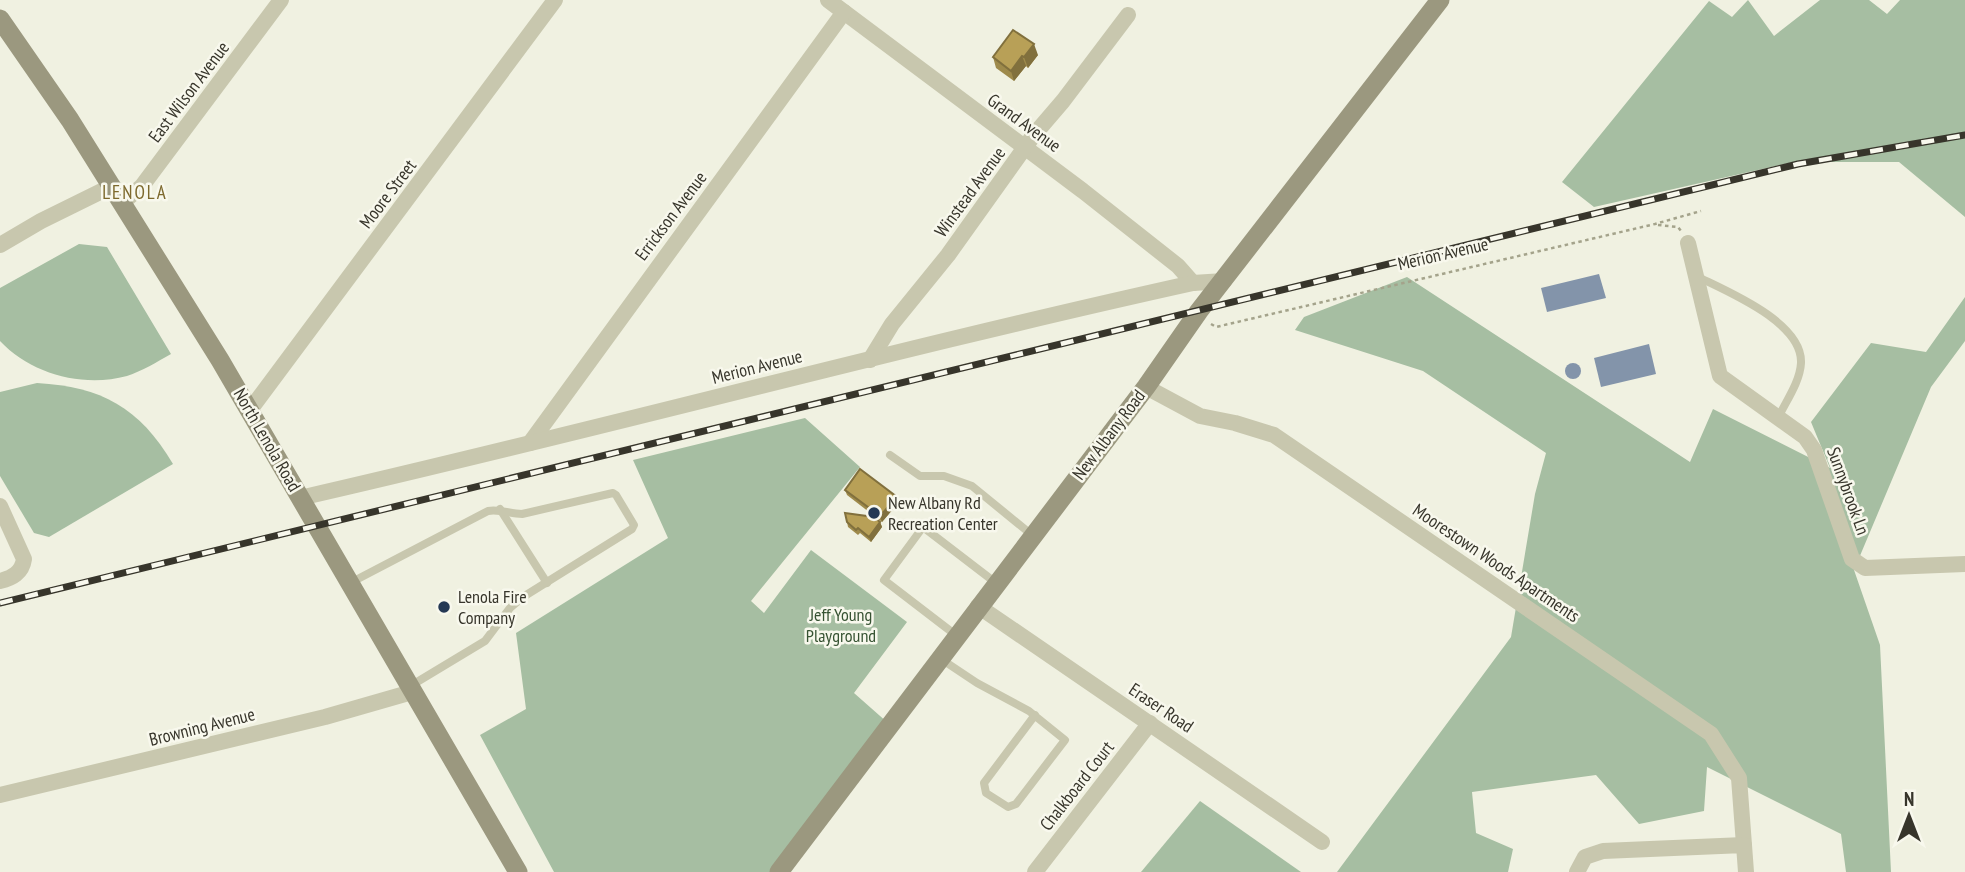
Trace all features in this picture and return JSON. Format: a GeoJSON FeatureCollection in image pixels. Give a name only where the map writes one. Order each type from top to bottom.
{"type":"FeatureCollection","features":[{"type":"Feature","properties":{"kind":"main road","name":"New Albany Road"},"geometry":{"type":"LineString","coordinates":[[779,872],[1146,387],[1196,316],[1440,0]]}},
{"type":"Feature","properties":{"kind":"main road","name":"North Lenola Road"},"geometry":{"type":"LineString","coordinates":[[0,19],[43,79],[112,186],[250,410],[518,872]]}},
{"type":"Feature","properties":{"kind":"street","name":"East Wilson Avenue"},"geometry":{"type":"LineString","coordinates":[[122,203],[142,186],[281,0]]}},
{"type":"Feature","properties":{"kind":"street","name":"Moore Street"},"geometry":{"type":"LineString","coordinates":[[250,410],[555,0]]}},
{"type":"Feature","properties":{"kind":"street","name":"Grand Avenue"},"geometry":{"type":"LineString","coordinates":[[828,0],[1159,250],[1193,283]]}},
{"type":"Feature","properties":{"kind":"street","name":"Errickson Avenue"},"geometry":{"type":"LineString","coordinates":[[530,443],[844,12]]}},
{"type":"Feature","properties":{"kind":"street","name":"Winstead Avenue"},"geometry":{"type":"LineString","coordinates":[[870,360],[892,324],[948,255],[1025,148],[1128,15]]}},
{"type":"Feature","properties":{"kind":"street"},"geometry":{"type":"LineString","coordinates":[[0,245],[41,221],[112,186]]}},
{"type":"Feature","properties":{"kind":"street","name":"Sunnybrook Ln"},"geometry":{"type":"LineString","coordinates":[[1688,243],[1720,376],[1805,437],[1814,450],[1852,559],[1865,568],[1965,564]]}},
{"type":"Feature","properties":{"kind":"street","name":"Merion Avenue"},"geometry":{"type":"LineString","coordinates":[[300,498],[994,328],[1193,283],[1224,281]]}},
{"type":"Feature","properties":{"kind":"street","name":"Moorestown Woods Apartments"},"geometry":{"type":"LineString","coordinates":[[1146,387],[1200,416],[1274,435],[1710,734],[1739,778],[1746,872]]}},
{"type":"Feature","properties":{"kind":"street"},"geometry":{"type":"LineString","coordinates":[[0,506],[24,559],[23,566],[16,575],[0,581]]}},
{"type":"Feature","properties":{"kind":"street","name":"Eraser Road"},"geometry":{"type":"LineString","coordinates":[[978,606],[1322,842]]}},
{"type":"Feature","properties":{"kind":"street","name":"Browning Avenue"},"geometry":{"type":"LineString","coordinates":[[0,795],[325,717],[410,689]]}},
{"type":"Feature","properties":{"kind":"street","name":"Chalkboard Court"},"geometry":{"type":"LineString","coordinates":[[1035,872],[1150,723]]}},
{"type":"Feature","properties":{"kind":"street"},"geometry":{"type":"LineString","coordinates":[[1577,872],[1585,857],[1603,851],[1744,845]]}},
{"type":"Feature","properties":{"kind":"lane"},"geometry":{"type":"LineString","coordinates":[[1696,276],[1749,302],[1789,333],[1799,348],[1799,376],[1778,418]]}},
{"type":"Feature","properties":{"kind":"lane"},"geometry":{"type":"LineString","coordinates":[[890,455],[920,475],[944,476],[972,486],[1032,535]]}},
{"type":"Feature","properties":{"kind":"lane"},"geometry":{"type":"LineString","coordinates":[[349,583],[488,511],[500,509],[522,514],[612,494],[616,495],[634,525],[632,529],[510,608],[485,641],[410,689]]}},
{"type":"Feature","properties":{"kind":"lane"},"geometry":{"type":"LineString","coordinates":[[500,509],[547,583]]}},
{"type":"Feature","properties":{"kind":"lane"},"geometry":{"type":"LineString","coordinates":[[957,636],[884,580],[923,527],[996,583]]}},
{"type":"Feature","properties":{"kind":"lane"},"geometry":{"type":"LineString","coordinates":[[941,659],[976,683],[1035,715],[1065,740],[1016,804],[1008,807],[986,793],[984,783],[1035,715]]}},
{"type":"Feature","properties":{"kind":"path","name":"Merion Avenue"},"geometry":{"type":"LineString","coordinates":[[1196,316],[1216,327],[1655,225],[1701,211]]}},
{"type":"Feature","properties":{"kind":"path"},"geometry":{"type":"LineString","coordinates":[[1655,225],[1678,227],[1688,243]]}},
{"type":"Feature","properties":{"kind":"green space"},"geometry":{"type":"Polygon","coordinates":[[[1748,0],[1774,36],[1820,0],[1869,0],[1887,14],[1900,0],[1965,0],[1965,217],[1899,162],[1793,162],[1594,207],[1562,182],[1709,1],[1732,17],[1748,0]]]}},
{"type":"Feature","properties":{"kind":"green space"},"geometry":{"type":"Polygon","coordinates":[[[79,244],[107,247],[171,354],[127,376],[76,379],[42,370],[0,341],[0,288],[79,244]]]}},
{"type":"Feature","properties":{"kind":"green space"},"geometry":{"type":"Polygon","coordinates":[[[1407,277],[1690,462],[1713,409],[1830,468],[1811,422],[1871,343],[1926,352],[1965,297],[1965,341],[1931,387],[1854,570],[1880,645],[1891,872],[1846,872],[1841,834],[1707,767],[1704,811],[1639,824],[1596,775],[1472,792],[1476,833],[1513,849],[1508,872],[1337,872],[1511,637],[1535,494],[1546,453],[1423,371],[1295,330],[1304,317],[1407,277]]]}},
{"type":"Feature","properties":{"kind":"green space"},"geometry":{"type":"Polygon","coordinates":[[[37,383],[81,389],[117,404],[147,428],[173,464],[49,537],[34,533],[0,476],[0,392],[37,383]]]}},
{"type":"Feature","properties":{"kind":"green space","name":"Jeff Young Playground"},"geometry":{"type":"Polygon","coordinates":[[[805,418],[860,467],[751,601],[764,613],[811,550],[907,622],[854,693],[888,723],[776,872],[554,872],[480,735],[526,709],[516,633],[668,538],[633,460],[805,418]]]}},
{"type":"Feature","properties":{"kind":"green space"},"geometry":{"type":"Polygon","coordinates":[[[1200,801],[1301,872],[1141,872],[1200,801]]]}},
{"type":"Feature","properties":{"kind":"water"},"geometry":{"type":"Polygon","coordinates":[[[1599,274],[1606,298],[1547,312],[1541,288],[1599,274]]]}},
{"type":"Feature","properties":{"kind":"water"},"geometry":{"type":"Polygon","coordinates":[[[1649,344],[1656,374],[1601,387],[1594,358],[1649,344]]]}},
{"type":"Feature","properties":{"kind":"water"},"geometry":{"type":"Polygon","coordinates":[[[1570,363],[1576,363],[1581,371],[1579,377],[1570,379],[1565,374],[1565,368],[1570,363]]]}},
{"type":"Feature","properties":{"kind":"building"},"geometry":{"type":"Polygon","coordinates":[[[1013,30],[1034,44],[1011,71],[993,57],[1013,30]]]}},
{"type":"Feature","properties":{"kind":"building"},"geometry":{"type":"Polygon","coordinates":[[[860,469],[897,497],[880,516],[845,490],[860,469]]]}},
{"type":"Feature","properties":{"kind":"building"},"geometry":{"type":"Polygon","coordinates":[[[845,513],[874,517],[880,522],[869,537],[847,522],[845,513]]]}},
{"type":"Feature","properties":{"kind":"railway"},"geometry":{"type":"LineString","coordinates":[[0,603],[1798,164],[1965,135]]}},
{"type":"Feature","properties":{"kind":"place","name":"New Albany Rd Recreation Center"},"geometry":{"type":"Point","coordinates":[874,513]}},
{"type":"Feature","properties":{"kind":"place","name":"Lenola Fire Company"},"geometry":{"type":"Point","coordinates":[444,607]}},
{"type":"Feature","properties":{"kind":"district","name":"LENOLA"},"geometry":{"type":"Point","coordinates":[135,192]}}]}
